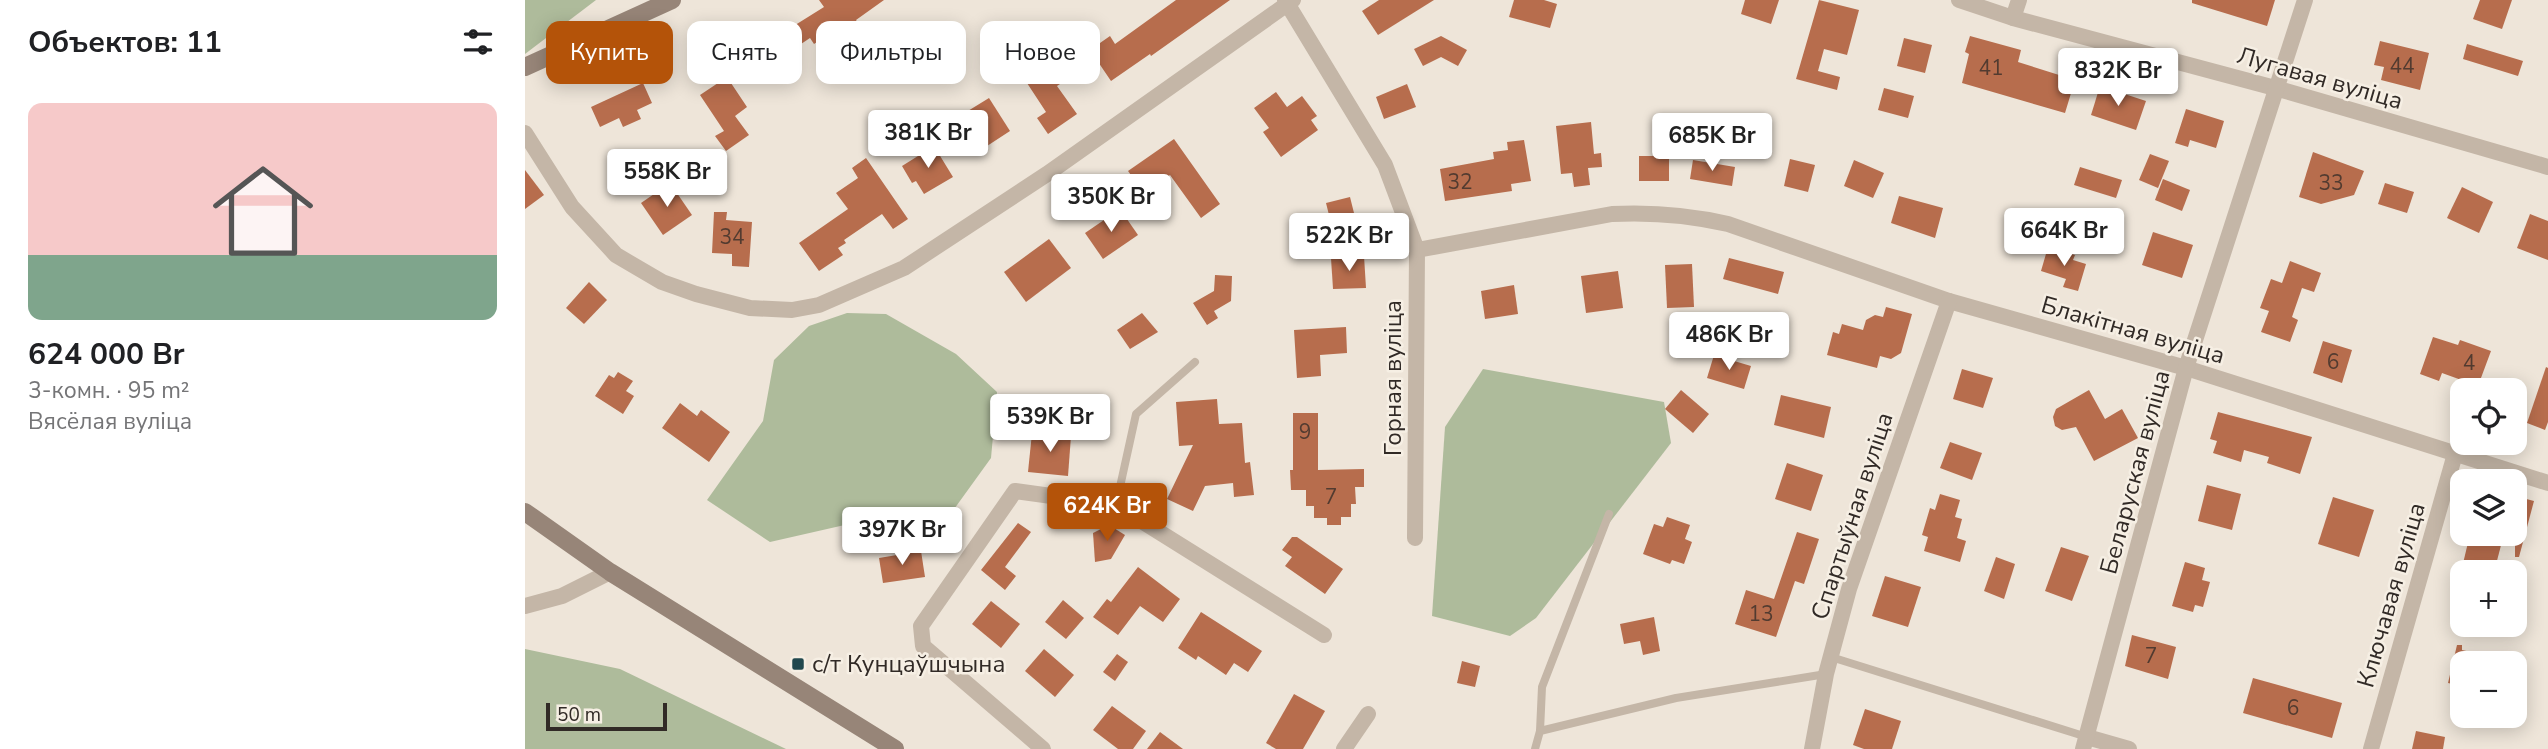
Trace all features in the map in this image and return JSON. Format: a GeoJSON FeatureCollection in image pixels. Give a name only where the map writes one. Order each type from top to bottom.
{"type":"FeatureCollection","features":[{"type":"Feature","properties":{"kind":"street"},"geometry":{"type":"LineString","coordinates":[[525,67],[672,0]]}},
{"type":"Feature","properties":{"kind":"street","name":"Лугавая вуліца"},"geometry":{"type":"LineString","coordinates":[[1959,0],[2013,19],[2275,88],[2548,167]]}},
{"type":"Feature","properties":{"kind":"street"},"geometry":{"type":"LineString","coordinates":[[2013,19],[2019,0]]}},
{"type":"Feature","properties":{"kind":"street","name":"Беларуская вуліца"},"geometry":{"type":"LineString","coordinates":[[2085,743],[2186,368],[2305,0]]}},
{"type":"Feature","properties":{"kind":"street"},"geometry":{"type":"LineString","coordinates":[[525,133],[572,207],[616,255],[662,282],[696,294],[750,308],[792,310],[819,304],[904,268],[1047,174],[1289,1]]}},
{"type":"Feature","properties":{"kind":"street","name":"Горная вуліца"},"geometry":{"type":"LineString","coordinates":[[1289,1],[1385,165],[1417,250],[1415,538]]}},
{"type":"Feature","properties":{"kind":"street","name":"Блакітная вуліца"},"geometry":{"type":"LineString","coordinates":[[1417,250],[1612,214],[1697,217],[1728,224],[1948,301],[2186,368],[2450,452]]}},
{"type":"Feature","properties":{"kind":"street","name":"Спартыўная вуліца"},"geometry":{"type":"LineString","coordinates":[[1812,749],[1826,674],[1849,589],[1948,301]]}},
{"type":"Feature","properties":{"kind":"street","name":"Ключавая вуліца"},"geometry":{"type":"LineString","coordinates":[[2371,749],[2455,455]]}},
{"type":"Feature","properties":{"kind":"street","name":"Блакітная вуліца"},"geometry":{"type":"LineString","coordinates":[[2458,455],[2548,482]]}},
{"type":"Feature","properties":{"kind":"street"},"geometry":{"type":"LineString","coordinates":[[1043,749],[923,646],[921,626],[1015,491],[1117,505],[1324,635]]}},
{"type":"Feature","properties":{"kind":"street"},"geometry":{"type":"LineString","coordinates":[[525,512],[610,572],[895,749]]}},
{"type":"Feature","properties":{"kind":"street"},"geometry":{"type":"LineString","coordinates":[[525,606],[562,596],[610,572]]}},
{"type":"Feature","properties":{"kind":"street"},"geometry":{"type":"LineString","coordinates":[[1344,749],[1368,714]]}},
{"type":"Feature","properties":{"kind":"street"},"geometry":{"type":"LineString","coordinates":[[2085,743],[2129,749]]}},
{"type":"Feature","properties":{"kind":"lane"},"geometry":{"type":"LineString","coordinates":[[1117,505],[1136,414],[1195,362]]}},
{"type":"Feature","properties":{"kind":"lane"},"geometry":{"type":"LineString","coordinates":[[1535,749],[1540,731],[1542,687],[1609,514]]}},
{"type":"Feature","properties":{"kind":"lane"},"geometry":{"type":"LineString","coordinates":[[1831,657],[2085,743]]}},
{"type":"Feature","properties":{"kind":"lane"},"geometry":{"type":"LineString","coordinates":[[1540,731],[1676,698],[1826,674]]}},
{"type":"Feature","properties":{"kind":"green space"},"geometry":{"type":"Polygon","coordinates":[[[525,0],[596,0],[568,21],[546,21],[546,38],[525,54],[525,0]]]}},
{"type":"Feature","properties":{"kind":"green space"},"geometry":{"type":"Polygon","coordinates":[[[847,313],[886,314],[956,354],[997,392],[991,458],[952,512],[871,519],[770,542],[707,500],[763,421],[774,360],[809,326],[847,313]]]}},
{"type":"Feature","properties":{"kind":"green space"},"geometry":{"type":"Polygon","coordinates":[[[1483,369],[1664,402],[1671,443],[1536,618],[1510,636],[1432,616],[1445,427],[1483,369]]]}},
{"type":"Feature","properties":{"kind":"green space"},"geometry":{"type":"Polygon","coordinates":[[[525,649],[620,669],[786,749],[525,749],[525,649]]]}},
{"type":"Feature","properties":{"kind":"building"},"geometry":{"type":"Polygon","coordinates":[[[819,0],[884,0],[857,21],[816,21],[816,43],[814,44],[810,38],[802,43],[802,21],[824,7],[819,0]]]}},
{"type":"Feature","properties":{"kind":"building"},"geometry":{"type":"Polygon","coordinates":[[[1176,0],[1230,0],[1111,81],[1100,65],[1100,43],[1110,36],[1115,44],[1176,0]]]}},
{"type":"Feature","properties":{"kind":"building"},"geometry":{"type":"Polygon","coordinates":[[[1379,0],[1434,0],[1378,35],[1362,11],[1379,0]]]}},
{"type":"Feature","properties":{"kind":"building"},"geometry":{"type":"Polygon","coordinates":[[[1514,0],[1544,0],[1557,4],[1550,28],[1509,17],[1514,0]]]}},
{"type":"Feature","properties":{"kind":"building"},"geometry":{"type":"Polygon","coordinates":[[[1745,0],[1779,0],[1771,24],[1741,14],[1745,0]]]}},
{"type":"Feature","properties":{"kind":"building"},"geometry":{"type":"Polygon","coordinates":[[[1819,0],[1859,10],[1847,55],[1824,49],[1818,71],[1840,77],[1837,90],[1796,79],[1819,0]]]}},
{"type":"Feature","properties":{"kind":"building"},"geometry":{"type":"Polygon","coordinates":[[[2192,0],[2275,0],[2267,26],[2192,3],[2192,0]]]}},
{"type":"Feature","properties":{"kind":"building"},"geometry":{"type":"Polygon","coordinates":[[[2480,0],[2512,0],[2502,29],[2473,19],[2480,0]]]}},
{"type":"Feature","properties":{"kind":"building"},"geometry":{"type":"Polygon","coordinates":[[[1441,36],[1467,50],[1458,66],[1441,57],[1423,66],[1414,49],[1441,36]]]}},
{"type":"Feature","properties":{"kind":"building"},"geometry":{"type":"Polygon","coordinates":[[[1970,36],[2021,50],[2018,62],[2075,80],[2065,113],[1962,83],[1969,54],[1965,52],[1970,36]]]}},
{"type":"Feature","properties":{"kind":"building"},"geometry":{"type":"Polygon","coordinates":[[[1904,38],[1932,45],[1925,73],[1897,66],[1904,38]]]}},
{"type":"Feature","properties":{"kind":"building"},"geometry":{"type":"Polygon","coordinates":[[[2380,41],[2429,53],[2420,90],[2381,80],[2384,67],[2374,65],[2380,41]]]}},
{"type":"Feature","properties":{"kind":"building"},"geometry":{"type":"Polygon","coordinates":[[[2467,44],[2523,61],[2518,76],[2463,59],[2467,44]]]}},
{"type":"Feature","properties":{"kind":"building"},"geometry":{"type":"Polygon","coordinates":[[[641,84],[643,84],[652,103],[637,110],[641,119],[623,127],[619,118],[600,127],[591,107],[641,84]]]}},
{"type":"Feature","properties":{"kind":"building"},"geometry":{"type":"Polygon","coordinates":[[[716,84],[732,84],[747,107],[735,116],[749,135],[726,151],[715,136],[724,131],[700,95],[716,84]]]}},
{"type":"Feature","properties":{"kind":"building"},"geometry":{"type":"Polygon","coordinates":[[[1028,84],[1060,84],[1057,86],[1077,114],[1048,134],[1037,118],[1046,112],[1028,84]]]}},
{"type":"Feature","properties":{"kind":"building"},"geometry":{"type":"Polygon","coordinates":[[[1407,84],[1416,107],[1384,119],[1376,97],[1407,84]]]}},
{"type":"Feature","properties":{"kind":"building"},"geometry":{"type":"Polygon","coordinates":[[[2100,86],[2146,101],[2136,130],[2091,115],[2100,86]]]}},
{"type":"Feature","properties":{"kind":"building"},"geometry":{"type":"Polygon","coordinates":[[[1884,88],[1914,96],[1908,118],[1878,110],[1884,88]]]}},
{"type":"Feature","properties":{"kind":"building"},"geometry":{"type":"Polygon","coordinates":[[[1276,92],[1287,107],[1302,96],[1317,116],[1311,120],[1318,130],[1281,157],[1263,132],[1269,128],[1254,108],[1276,92]]]}},
{"type":"Feature","properties":{"kind":"building"},"geometry":{"type":"Polygon","coordinates":[[[989,98],[1010,131],[984,148],[963,114],[989,98]]]}},
{"type":"Feature","properties":{"kind":"building"},"geometry":{"type":"Polygon","coordinates":[[[2186,109],[2224,121],[2216,148],[2190,140],[2188,147],[2175,143],[2186,109]]]}},
{"type":"Feature","properties":{"kind":"building"},"geometry":{"type":"Polygon","coordinates":[[[1591,122],[1594,154],[1601,153],[1602,167],[1588,168],[1590,185],[1574,187],[1572,173],[1561,174],[1556,126],[1591,122]]]}},
{"type":"Feature","properties":{"kind":"building"},"geometry":{"type":"Polygon","coordinates":[[[1174,139],[1220,204],[1201,218],[1170,175],[1144,193],[1128,171],[1174,139]]]}},
{"type":"Feature","properties":{"kind":"building"},"geometry":{"type":"Polygon","coordinates":[[[1524,140],[1531,181],[1511,184],[1512,191],[1445,201],[1440,169],[1494,159],[1493,152],[1508,150],[1507,142],[1524,140]]]}},
{"type":"Feature","properties":{"kind":"building"},"geometry":{"type":"Polygon","coordinates":[[[934,146],[953,177],[924,194],[916,181],[912,183],[902,166],[934,146]]]}},
{"type":"Feature","properties":{"kind":"building"},"geometry":{"type":"Polygon","coordinates":[[[2313,152],[2364,171],[2354,195],[2321,204],[2299,197],[2313,152]]]}},
{"type":"Feature","properties":{"kind":"building"},"geometry":{"type":"Polygon","coordinates":[[[2150,154],[2169,161],[2158,188],[2139,180],[2150,154]]]}},
{"type":"Feature","properties":{"kind":"building"},"geometry":{"type":"Polygon","coordinates":[[[1639,156],[1669,156],[1669,181],[1639,181],[1639,156]]]}},
{"type":"Feature","properties":{"kind":"building"},"geometry":{"type":"Polygon","coordinates":[[[866,158],[908,219],[893,229],[882,214],[844,240],[846,243],[838,248],[843,255],[819,271],[799,243],[848,209],[836,193],[858,178],[852,168],[866,158]]]}},
{"type":"Feature","properties":{"kind":"building"},"geometry":{"type":"Polygon","coordinates":[[[1790,159],[1815,165],[1808,192],[1784,186],[1790,159]]]}},
{"type":"Feature","properties":{"kind":"building"},"geometry":{"type":"Polygon","coordinates":[[[1693,160],[1735,167],[1732,186],[1690,179],[1693,160]]]}},
{"type":"Feature","properties":{"kind":"building"},"geometry":{"type":"Polygon","coordinates":[[[1854,160],[1884,173],[1873,198],[1844,186],[1854,160]]]}},
{"type":"Feature","properties":{"kind":"building"},"geometry":{"type":"Polygon","coordinates":[[[2080,167],[2122,180],[2116,198],[2074,185],[2080,167]]]}},
{"type":"Feature","properties":{"kind":"building"},"geometry":{"type":"Polygon","coordinates":[[[525,170],[544,195],[525,209],[525,170]]]}},
{"type":"Feature","properties":{"kind":"building"},"geometry":{"type":"Polygon","coordinates":[[[2163,179],[2190,190],[2182,211],[2155,200],[2163,179]]]}},
{"type":"Feature","properties":{"kind":"building"},"geometry":{"type":"Polygon","coordinates":[[[670,183],[692,215],[663,235],[641,203],[670,183]]]}},
{"type":"Feature","properties":{"kind":"building"},"geometry":{"type":"Polygon","coordinates":[[[2385,183],[2414,192],[2407,213],[2378,204],[2385,183]]]}},
{"type":"Feature","properties":{"kind":"building"},"geometry":{"type":"Polygon","coordinates":[[[2462,187],[2493,202],[2479,233],[2447,218],[2462,187]]]}},
{"type":"Feature","properties":{"kind":"building"},"geometry":{"type":"Polygon","coordinates":[[[1899,196],[1943,208],[1935,238],[1891,223],[1899,196]]]}},
{"type":"Feature","properties":{"kind":"building"},"geometry":{"type":"Polygon","coordinates":[[[1350,197],[1359,233],[1335,239],[1326,203],[1350,197]]]}},
{"type":"Feature","properties":{"kind":"building"},"geometry":{"type":"Polygon","coordinates":[[[1120,209],[1138,235],[1103,259],[1085,233],[1120,209]]]}},
{"type":"Feature","properties":{"kind":"building"},"geometry":{"type":"Polygon","coordinates":[[[714,212],[727,212],[726,220],[752,222],[749,267],[732,266],[732,254],[712,253],[714,212]]]}},
{"type":"Feature","properties":{"kind":"building"},"geometry":{"type":"Polygon","coordinates":[[[2530,214],[2548,221],[2548,260],[2517,248],[2530,214]]]}},
{"type":"Feature","properties":{"kind":"building"},"geometry":{"type":"Polygon","coordinates":[[[2153,232],[2193,245],[2182,278],[2142,265],[2153,232]]]}},
{"type":"Feature","properties":{"kind":"building"},"geometry":{"type":"Polygon","coordinates":[[[1049,239],[1071,268],[1026,302],[1004,272],[1049,239]]]}},
{"type":"Feature","properties":{"kind":"building"},"geometry":{"type":"Polygon","coordinates":[[[2048,247],[2075,255],[2073,260],[2086,264],[2078,291],[2063,287],[2066,279],[2041,271],[2048,247]]]}},
{"type":"Feature","properties":{"kind":"building"},"geometry":{"type":"Polygon","coordinates":[[[1364,256],[1366,288],[1333,289],[1331,258],[1364,256]]]}},
{"type":"Feature","properties":{"kind":"building"},"geometry":{"type":"Polygon","coordinates":[[[1729,258],[1784,272],[1778,294],[1723,279],[1729,258]]]}},
{"type":"Feature","properties":{"kind":"building"},"geometry":{"type":"Polygon","coordinates":[[[2290,261],[2321,273],[2314,292],[2302,288],[2292,317],[2298,320],[2290,342],[2261,332],[2269,311],[2260,308],[2271,279],[2282,283],[2290,261]]]}},
{"type":"Feature","properties":{"kind":"building"},"geometry":{"type":"Polygon","coordinates":[[[1692,264],[1694,307],[1667,308],[1665,265],[1692,264]]]}},
{"type":"Feature","properties":{"kind":"building"},"geometry":{"type":"Polygon","coordinates":[[[1618,271],[1623,308],[1586,313],[1581,276],[1618,271]]]}},
{"type":"Feature","properties":{"kind":"building"},"geometry":{"type":"Polygon","coordinates":[[[1215,275],[1232,276],[1231,301],[1214,311],[1218,318],[1207,325],[1193,303],[1214,291],[1215,275]]]}},
{"type":"Feature","properties":{"kind":"building"},"geometry":{"type":"Polygon","coordinates":[[[589,282],[607,300],[584,324],[566,308],[589,282]]]}},
{"type":"Feature","properties":{"kind":"building"},"geometry":{"type":"Polygon","coordinates":[[[1514,285],[1518,314],[1485,319],[1481,291],[1514,285]]]}},
{"type":"Feature","properties":{"kind":"building"},"geometry":{"type":"Polygon","coordinates":[[[1886,307],[1912,314],[1901,353],[1891,359],[1880,356],[1877,368],[1827,355],[1833,332],[1839,334],[1842,324],[1863,330],[1866,320],[1875,315],[1883,317],[1886,307]]]}},
{"type":"Feature","properties":{"kind":"building"},"geometry":{"type":"Polygon","coordinates":[[[1142,313],[1158,332],[1130,349],[1117,330],[1142,313]]]}},
{"type":"Feature","properties":{"kind":"building"},"geometry":{"type":"Polygon","coordinates":[[[1346,327],[1347,353],[1320,355],[1321,376],[1297,378],[1294,330],[1346,327]]]}},
{"type":"Feature","properties":{"kind":"building"},"geometry":{"type":"Polygon","coordinates":[[[2433,337],[2458,345],[2460,340],[2491,351],[2481,378],[2456,378],[2442,373],[2439,381],[2420,374],[2433,337]]]}},
{"type":"Feature","properties":{"kind":"building"},"geometry":{"type":"Polygon","coordinates":[[[2323,341],[2352,350],[2342,383],[2313,373],[2323,341]]]}},
{"type":"Feature","properties":{"kind":"building"},"geometry":{"type":"Polygon","coordinates":[[[1714,355],[1751,366],[1744,389],[1707,378],[1714,355]]]}},
{"type":"Feature","properties":{"kind":"building"},"geometry":{"type":"Polygon","coordinates":[[[2546,367],[2548,422],[2545,430],[2527,423],[2546,367]]]}},
{"type":"Feature","properties":{"kind":"building"},"geometry":{"type":"Polygon","coordinates":[[[1962,369],[1993,378],[1983,408],[1953,399],[1962,369]]]}},
{"type":"Feature","properties":{"kind":"building"},"geometry":{"type":"Polygon","coordinates":[[[618,372],[633,381],[626,391],[634,396],[623,414],[595,396],[609,375],[614,378],[618,372]]]}},
{"type":"Feature","properties":{"kind":"building"},"geometry":{"type":"Polygon","coordinates":[[[1681,390],[1709,414],[1693,433],[1665,409],[1681,390]]]}},
{"type":"Feature","properties":{"kind":"building"},"geometry":{"type":"Polygon","coordinates":[[[2089,390],[2105,419],[2122,409],[2138,438],[2094,461],[2076,427],[2062,430],[2055,426],[2053,417],[2056,409],[2089,390]]]}},
{"type":"Feature","properties":{"kind":"building"},"geometry":{"type":"Polygon","coordinates":[[[1781,395],[1831,407],[1824,438],[1774,425],[1781,395]]]}},
{"type":"Feature","properties":{"kind":"building"},"geometry":{"type":"Polygon","coordinates":[[[1217,399],[1219,424],[1242,423],[1245,463],[1250,462],[1254,495],[1234,497],[1233,483],[1205,486],[1193,511],[1167,499],[1193,445],[1179,446],[1176,402],[1217,399]]]}},
{"type":"Feature","properties":{"kind":"building"},"geometry":{"type":"Polygon","coordinates":[[[680,403],[697,416],[701,410],[730,432],[709,462],[662,428],[680,403]]]}},
{"type":"Feature","properties":{"kind":"building"},"geometry":{"type":"Polygon","coordinates":[[[2218,412],[2312,437],[2300,474],[2267,463],[2269,457],[2244,450],[2241,462],[2213,453],[2217,441],[2210,439],[2218,412]]]}},
{"type":"Feature","properties":{"kind":"building"},"geometry":{"type":"Polygon","coordinates":[[[1293,413],[1318,413],[1318,470],[1364,469],[1364,487],[1355,487],[1356,504],[1351,504],[1351,517],[1341,517],[1341,525],[1327,525],[1327,518],[1314,518],[1314,506],[1306,506],[1306,490],[1291,490],[1293,413]]]}},
{"type":"Feature","properties":{"kind":"building"},"geometry":{"type":"Polygon","coordinates":[[[1032,433],[1071,436],[1068,476],[1028,472],[1032,433]]]}},
{"type":"Feature","properties":{"kind":"building"},"geometry":{"type":"Polygon","coordinates":[[[1950,442],[1982,453],[1972,480],[1940,468],[1950,442]]]}},
{"type":"Feature","properties":{"kind":"building"},"geometry":{"type":"Polygon","coordinates":[[[1787,463],[1823,475],[1811,511],[1775,499],[1787,463]]]}},
{"type":"Feature","properties":{"kind":"building"},"geometry":{"type":"Polygon","coordinates":[[[2207,485],[2241,494],[2232,530],[2198,521],[2207,485]]]}},
{"type":"Feature","properties":{"kind":"building"},"geometry":{"type":"Polygon","coordinates":[[[1940,494],[1960,500],[1955,517],[1962,519],[1957,538],[1966,541],[1960,562],[1924,551],[1928,537],[1922,535],[1930,508],[1935,510],[1940,494]]]}},
{"type":"Feature","properties":{"kind":"building"},"geometry":{"type":"Polygon","coordinates":[[[2333,497],[2374,510],[2359,557],[2318,544],[2333,497]]]}},
{"type":"Feature","properties":{"kind":"building"},"geometry":{"type":"Polygon","coordinates":[[[2527,499],[2534,501],[2527,527],[2527,499]]]}},
{"type":"Feature","properties":{"kind":"building"},"geometry":{"type":"Polygon","coordinates":[[[1667,517],[1690,525],[1685,539],[1692,542],[1684,564],[1672,560],[1670,564],[1643,554],[1654,524],[1663,527],[1667,517]]]}},
{"type":"Feature","properties":{"kind":"building"},"geometry":{"type":"Polygon","coordinates":[[[1018,523],[1031,532],[1005,567],[1016,576],[1005,590],[981,570],[1018,523]]]}},
{"type":"Feature","properties":{"kind":"building"},"geometry":{"type":"Polygon","coordinates":[[[1109,525],[1125,535],[1111,559],[1095,562],[1093,533],[1109,525]]]}},
{"type":"Feature","properties":{"kind":"building"},"geometry":{"type":"Polygon","coordinates":[[[1797,532],[1819,539],[1804,584],[1795,581],[1776,637],[1735,624],[1746,590],[1774,599],[1797,532]]]}},
{"type":"Feature","properties":{"kind":"building"},"geometry":{"type":"Polygon","coordinates":[[[1292,537],[1297,537],[1343,569],[1325,594],[1285,566],[1292,557],[1282,550],[1292,537]]]}},
{"type":"Feature","properties":{"kind":"building"},"geometry":{"type":"Polygon","coordinates":[[[2467,546],[2501,546],[2497,560],[2464,560],[2467,546]]]}},
{"type":"Feature","properties":{"kind":"building"},"geometry":{"type":"Polygon","coordinates":[[[2515,546],[2522,546],[2519,557],[2515,557],[2515,546]]]}},
{"type":"Feature","properties":{"kind":"building"},"geometry":{"type":"Polygon","coordinates":[[[2061,547],[2089,556],[2072,601],[2045,591],[2061,547]]]}},
{"type":"Feature","properties":{"kind":"building"},"geometry":{"type":"Polygon","coordinates":[[[921,551],[925,577],[883,583],[879,558],[921,551]]]}},
{"type":"Feature","properties":{"kind":"building"},"geometry":{"type":"Polygon","coordinates":[[[1996,557],[2015,564],[2004,599],[1984,591],[1996,557]]]}},
{"type":"Feature","properties":{"kind":"building"},"geometry":{"type":"Polygon","coordinates":[[[2185,562],[2205,568],[2202,580],[2210,582],[2203,607],[2195,605],[2193,612],[2172,606],[2185,562]]]}},
{"type":"Feature","properties":{"kind":"building"},"geometry":{"type":"Polygon","coordinates":[[[1138,567],[1180,599],[1163,622],[1140,606],[1118,635],[1093,617],[1107,599],[1111,602],[1138,567]]]}},
{"type":"Feature","properties":{"kind":"building"},"geometry":{"type":"Polygon","coordinates":[[[1885,576],[1921,587],[1908,627],[1872,616],[1885,576]]]}},
{"type":"Feature","properties":{"kind":"building"},"geometry":{"type":"Polygon","coordinates":[[[1063,600],[1084,618],[1066,639],[1045,622],[1063,600]]]}},
{"type":"Feature","properties":{"kind":"building"},"geometry":{"type":"Polygon","coordinates":[[[991,601],[1020,624],[1001,648],[972,624],[991,601]]]}},
{"type":"Feature","properties":{"kind":"building"},"geometry":{"type":"Polygon","coordinates":[[[1201,612],[1262,651],[1248,672],[1234,663],[1226,675],[1198,656],[1196,660],[1178,648],[1201,612]]]}},
{"type":"Feature","properties":{"kind":"building"},"geometry":{"type":"Polygon","coordinates":[[[1654,617],[1660,651],[1643,655],[1640,641],[1624,644],[1620,624],[1654,617]]]}},
{"type":"Feature","properties":{"kind":"building"},"geometry":{"type":"Polygon","coordinates":[[[2132,635],[2176,647],[2168,679],[2125,666],[2132,635]]]}},
{"type":"Feature","properties":{"kind":"building"},"geometry":{"type":"Polygon","coordinates":[[[2457,645],[2462,645],[2462,650],[2466,651],[2456,651],[2457,645]]]}},
{"type":"Feature","properties":{"kind":"building"},"geometry":{"type":"Polygon","coordinates":[[[1044,649],[1074,675],[1055,697],[1025,671],[1044,649]]]}},
{"type":"Feature","properties":{"kind":"building"},"geometry":{"type":"Polygon","coordinates":[[[1117,654],[1128,662],[1115,681],[1103,672],[1117,654]]]}},
{"type":"Feature","properties":{"kind":"building"},"geometry":{"type":"Polygon","coordinates":[[[1462,661],[1480,666],[1475,687],[1457,683],[1462,661]]]}},
{"type":"Feature","properties":{"kind":"building"},"geometry":{"type":"Polygon","coordinates":[[[2253,678],[2342,703],[2332,738],[2243,713],[2253,678]]]}},
{"type":"Feature","properties":{"kind":"building"},"geometry":{"type":"Polygon","coordinates":[[[1294,694],[1325,711],[1303,749],[1276,749],[1266,743],[1294,694]]]}},
{"type":"Feature","properties":{"kind":"building"},"geometry":{"type":"Polygon","coordinates":[[[1112,706],[1146,731],[1133,749],[1118,749],[1093,730],[1112,706]]]}},
{"type":"Feature","properties":{"kind":"building"},"geometry":{"type":"Polygon","coordinates":[[[1865,709],[1901,721],[1892,749],[1864,749],[1853,745],[1865,709]]]}},
{"type":"Feature","properties":{"kind":"building"},"geometry":{"type":"Polygon","coordinates":[[[2416,731],[2445,737],[2443,749],[2412,749],[2416,731]]]}},
{"type":"Feature","properties":{"kind":"building"},"geometry":{"type":"Polygon","coordinates":[[[1160,732],[1183,749],[1147,749],[1160,732]]]}},
{"type":"Feature","properties":{"kind":"place","name":"с/т Кунцаўшчына"},"geometry":{"type":"Point","coordinates":[798,664]}}]}
